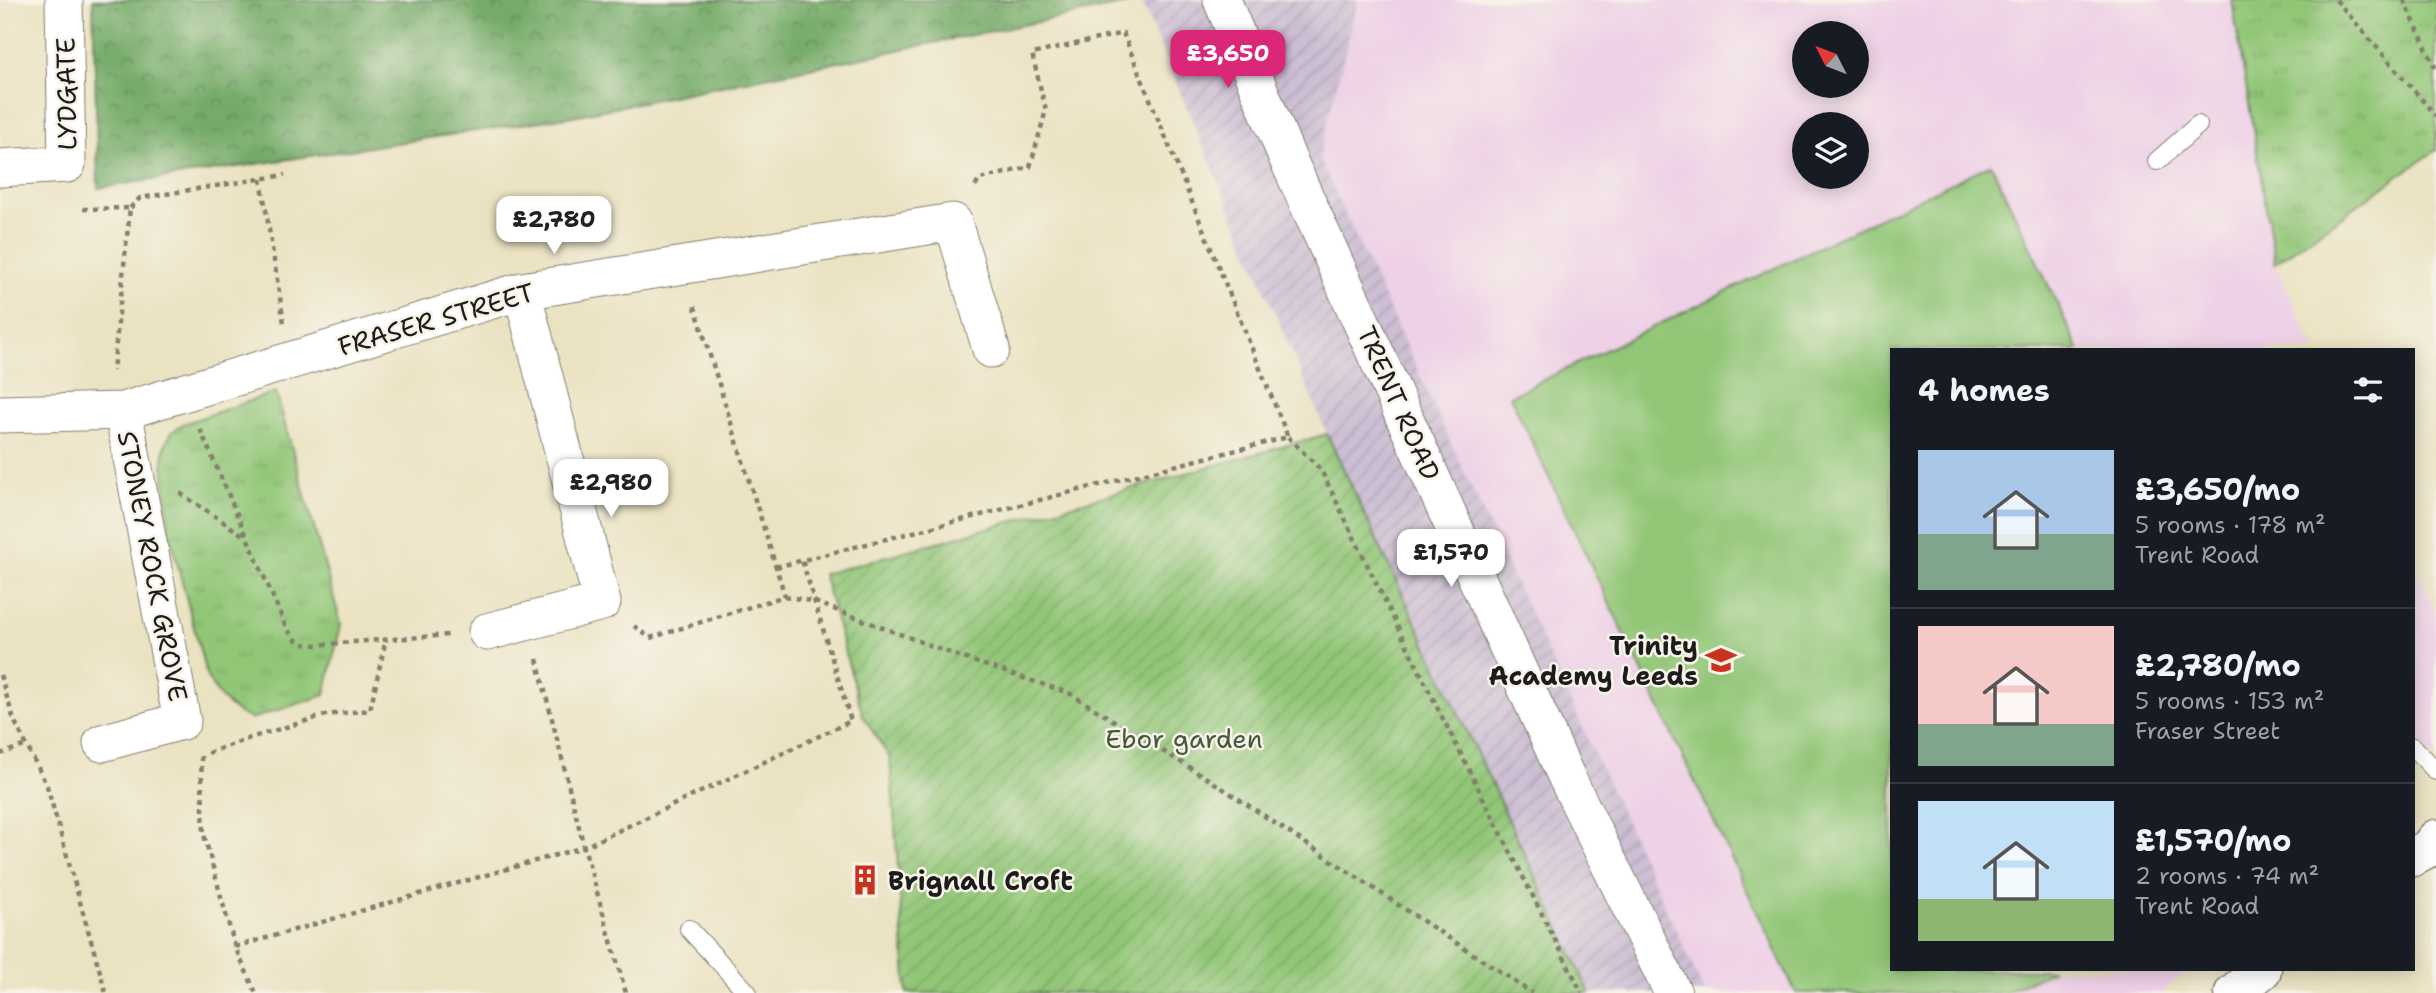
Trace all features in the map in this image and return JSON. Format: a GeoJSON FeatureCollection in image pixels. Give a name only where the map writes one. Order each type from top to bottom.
{"type":"FeatureCollection","features":[{"type":"Feature","properties":{"kind":"street","name":"LYDGATE"},"geometry":{"type":"LineString","coordinates":[[0,168],[67,164],[64,0]]}},
{"type":"Feature","properties":{"kind":"street","name":"TRENT ROAD"},"geometry":{"type":"LineString","coordinates":[[1222,0],[1287,157],[1566,776],[1673,993]]}},
{"type":"Feature","properties":{"kind":"street","name":"FRASER STREET"},"geometry":{"type":"LineString","coordinates":[[0,414],[123,411],[522,291],[953,222]]}},
{"type":"Feature","properties":{"kind":"street"},"geometry":{"type":"LineString","coordinates":[[953,222],[991,349]]}},
{"type":"Feature","properties":{"kind":"street"},"geometry":{"type":"LineString","coordinates":[[487,632],[602,602],[522,291]]}},
{"type":"Feature","properties":{"kind":"street","name":"STONEY ROCK GROVE"},"geometry":{"type":"LineString","coordinates":[[102,743],[182,721],[123,411]]}},
{"type":"Feature","properties":{"kind":"street"},"geometry":{"type":"LineString","coordinates":[[2234,993],[2261,971]]}},
{"type":"Feature","properties":{"kind":"lane"},"geometry":{"type":"LineString","coordinates":[[2157,161],[2198,125]]}},
{"type":"Feature","properties":{"kind":"lane"},"geometry":{"type":"LineString","coordinates":[[2415,749],[2436,771]]}},
{"type":"Feature","properties":{"kind":"lane"},"geometry":{"type":"LineString","coordinates":[[688,929],[747,993]]}},
{"type":"Feature","properties":{"kind":"path"},"geometry":{"type":"LineString","coordinates":[[2336,0],[2436,116]]}},
{"type":"Feature","properties":{"kind":"path"},"geometry":{"type":"LineString","coordinates":[[2404,0],[2436,69]]}},
{"type":"Feature","properties":{"kind":"path"},"geometry":{"type":"LineString","coordinates":[[953,222],[981,179],[1030,167],[1046,110],[1032,54],[1124,33],[1288,437],[1321,470],[1582,993]]}},
{"type":"Feature","properties":{"kind":"path"},"geometry":{"type":"LineString","coordinates":[[123,411],[111,384],[130,208],[140,198],[285,175]]}},
{"type":"Feature","properties":{"kind":"path"},"geometry":{"type":"LineString","coordinates":[[261,179],[290,361]]}},
{"type":"Feature","properties":{"kind":"path"},"geometry":{"type":"LineString","coordinates":[[83,209],[130,208]]}},
{"type":"Feature","properties":{"kind":"path"},"geometry":{"type":"LineString","coordinates":[[682,265],[785,596]]}},
{"type":"Feature","properties":{"kind":"path"},"geometry":{"type":"LineString","coordinates":[[185,393],[293,638],[303,645],[313,645],[487,632]]}},
{"type":"Feature","properties":{"kind":"path"},"geometry":{"type":"LineString","coordinates":[[776,567],[1288,437]]}},
{"type":"Feature","properties":{"kind":"path"},"geometry":{"type":"LineString","coordinates":[[133,462],[247,538]]}},
{"type":"Feature","properties":{"kind":"path"},"geometry":{"type":"LineString","coordinates":[[234,947],[584,847],[850,721],[802,560]]}},
{"type":"Feature","properties":{"kind":"path"},"geometry":{"type":"LineString","coordinates":[[602,602],[650,639],[785,596],[815,602],[966,659],[1069,693],[1213,782],[1532,993]]}},
{"type":"Feature","properties":{"kind":"path"},"geometry":{"type":"LineString","coordinates":[[527,622],[584,847],[626,993]]}},
{"type":"Feature","properties":{"kind":"path"},"geometry":{"type":"LineString","coordinates":[[256,993],[234,947],[204,835],[201,756],[326,715],[370,710],[386,639]]}},
{"type":"Feature","properties":{"kind":"path"},"geometry":{"type":"LineString","coordinates":[[0,675],[15,720],[47,786],[106,993]]}},
{"type":"Feature","properties":{"kind":"path"},"geometry":{"type":"LineString","coordinates":[[0,754],[27,745]]}},
{"type":"Feature","properties":{"kind":"shaded area"},"geometry":{"type":"Polygon","coordinates":[[[93,0],[1358,0],[1319,157],[1705,993],[1590,993],[1327,434],[1141,1],[568,117],[98,188],[93,0]]]}},
{"type":"Feature","properties":{"kind":"shaded area","name":"Trinity Academy Leeds"},"geometry":{"type":"Polygon","coordinates":[[[1358,0],[2232,0],[2275,263],[2314,348],[1890,348],[1890,971],[2188,971],[2161,993],[1705,993],[1319,157],[1358,0]]]}},
{"type":"Feature","properties":{"kind":"shaded area"},"geometry":{"type":"Polygon","coordinates":[[[2415,566],[2436,611],[2436,752],[2415,770],[2415,566]]]}},
{"type":"Feature","properties":{"kind":"green space"},"geometry":{"type":"Polygon","coordinates":[[[93,0],[1141,1],[568,117],[98,188],[93,0]]]}},
{"type":"Feature","properties":{"kind":"green space"},"geometry":{"type":"Polygon","coordinates":[[[2232,0],[2436,0],[2436,150],[2275,263],[2232,0]]]}},
{"type":"Feature","properties":{"kind":"green space"},"geometry":{"type":"Polygon","coordinates":[[[1991,164],[2078,348],[1890,348],[1890,971],[2051,971],[2004,993],[1796,993],[1510,396],[1991,164]]]}},
{"type":"Feature","properties":{"kind":"green space"},"geometry":{"type":"Polygon","coordinates":[[[276,392],[341,624],[325,695],[251,719],[225,702],[207,677],[169,532],[163,462],[165,445],[172,432],[183,424],[276,392]]]}},
{"type":"Feature","properties":{"kind":"green space","name":"Ebor garden"},"geometry":{"type":"Polygon","coordinates":[[[1327,434],[1590,993],[907,993],[890,758],[863,716],[823,574],[1327,434]]]}},
{"type":"Feature","properties":{"kind":"place","name":"Trinity Academy Leeds"},"geometry":{"type":"Point","coordinates":[1721,660]}},
{"type":"Feature","properties":{"kind":"place","name":"Brignall Croft"},"geometry":{"type":"Point","coordinates":[865,880]}}]}
